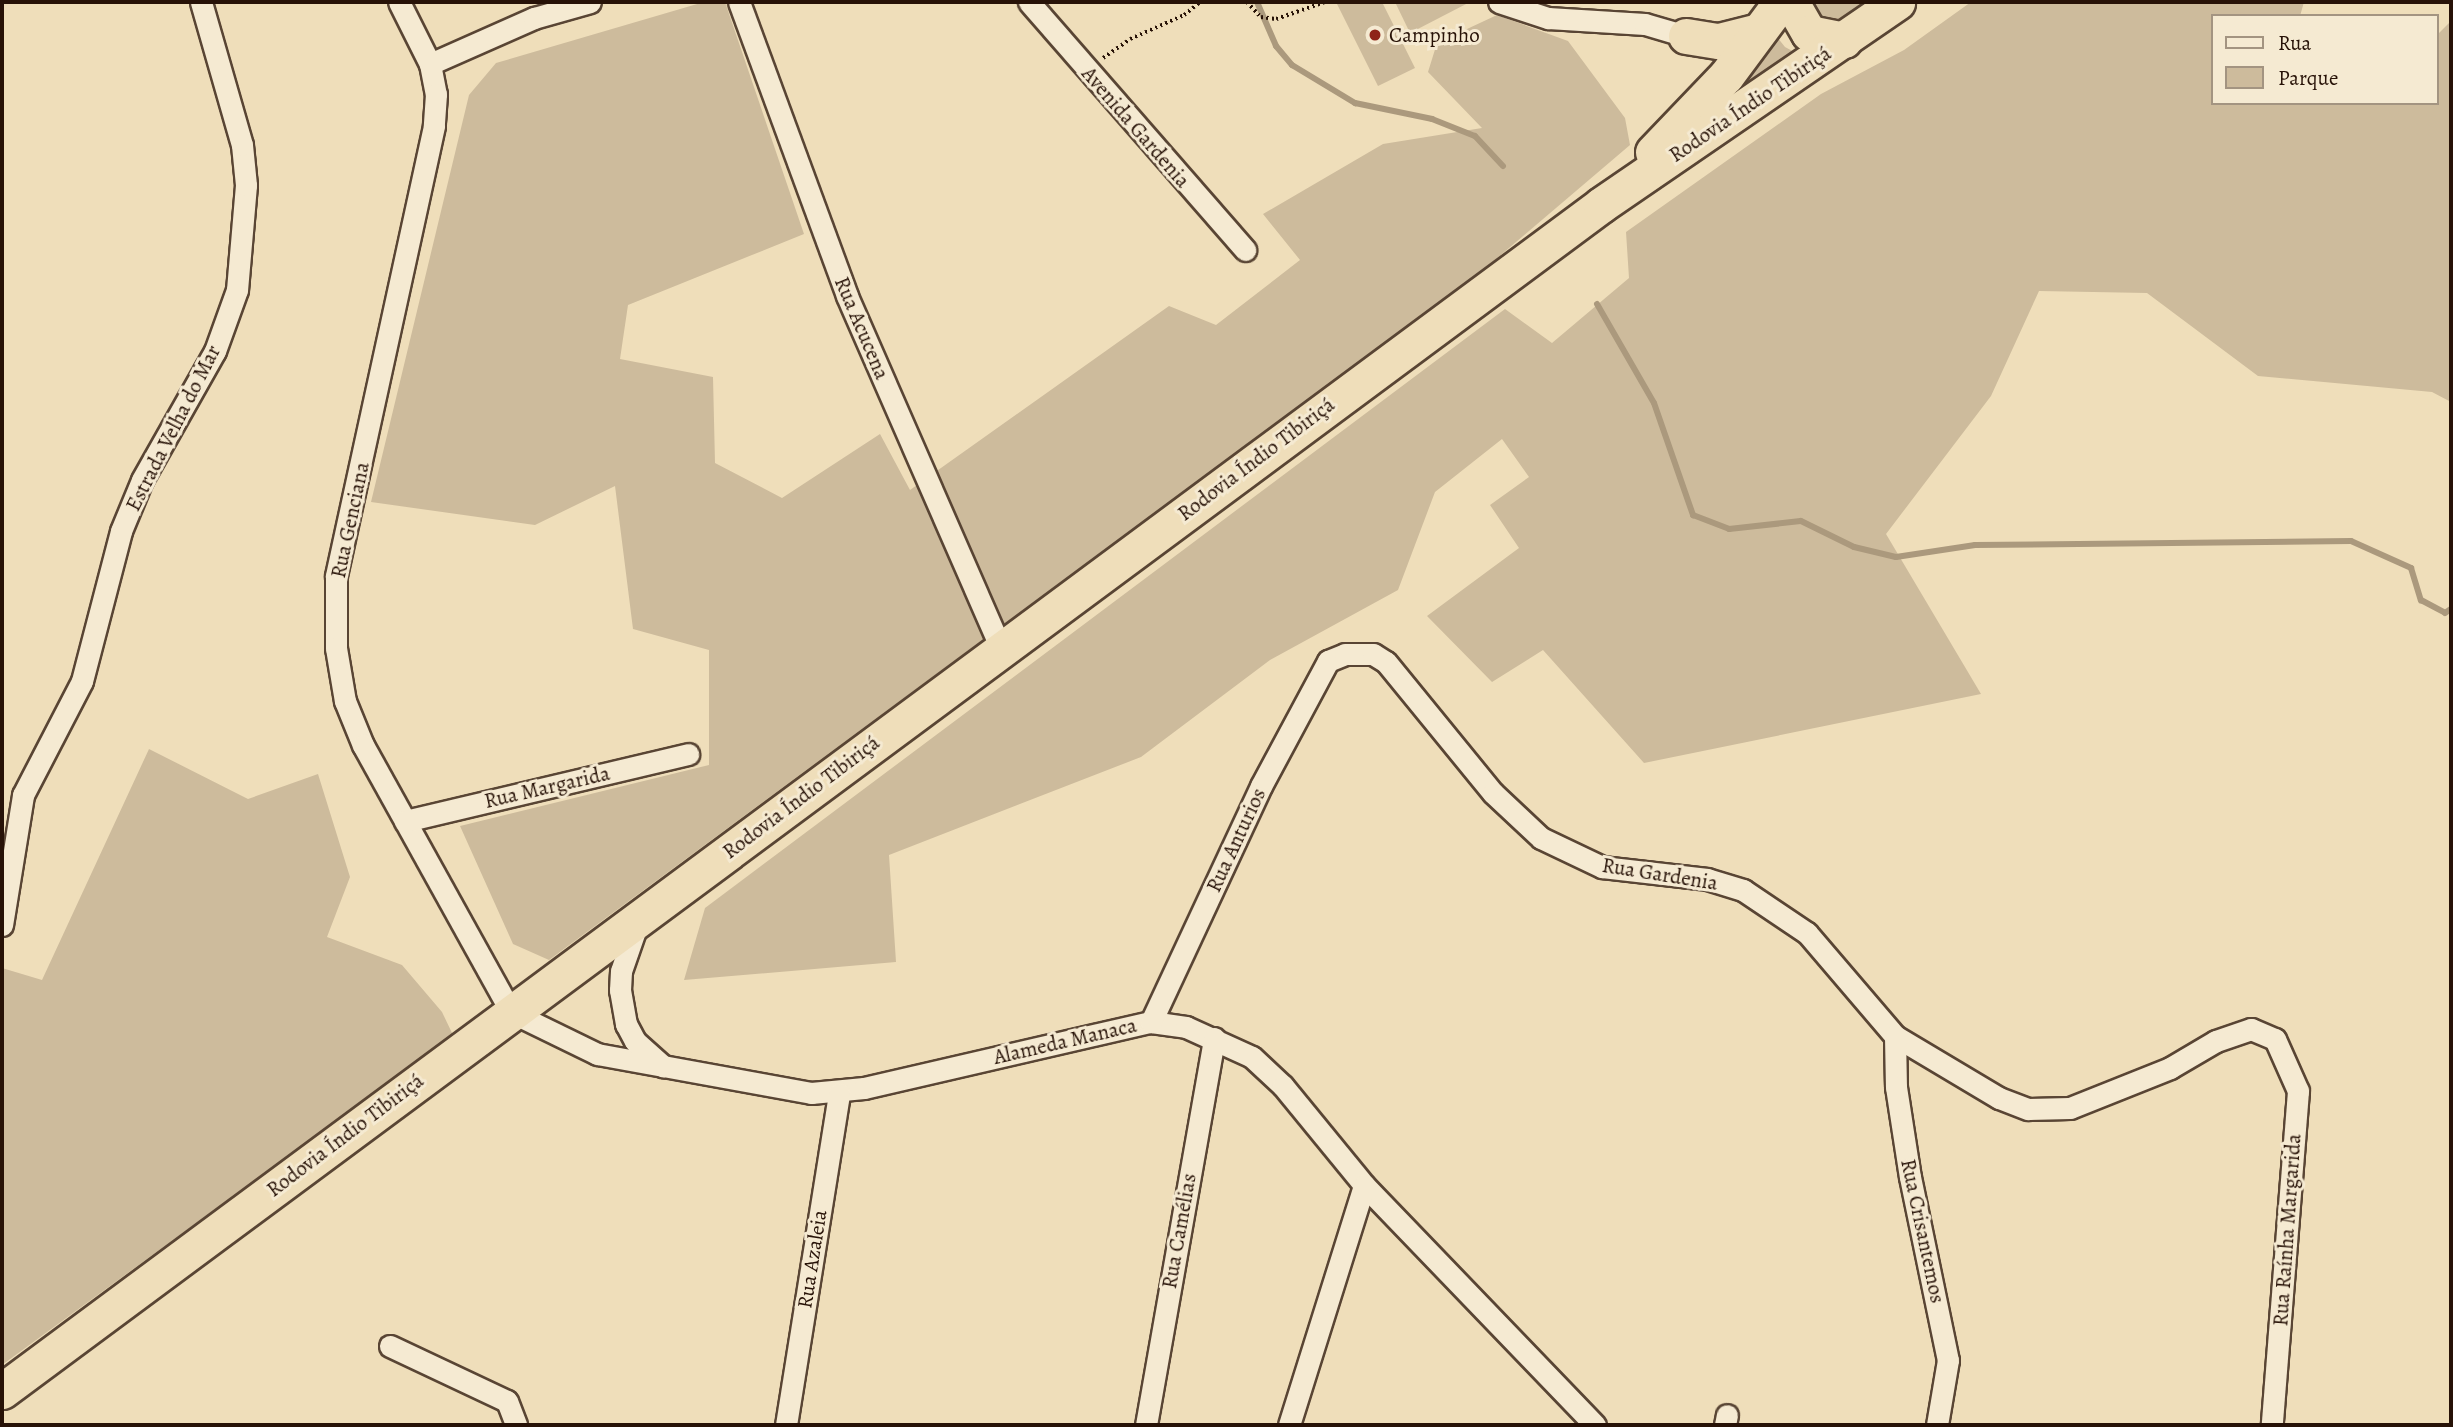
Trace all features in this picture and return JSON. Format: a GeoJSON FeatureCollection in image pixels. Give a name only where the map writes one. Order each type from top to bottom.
{"type":"FeatureCollection","features":[{"type":"Feature","properties":{"kind":"highway","name":"Rodovia Índio Tibiriçá"},"geometry":{"type":"LineString","coordinates":[[1601,205],[1700,103],[1781,2]]}},
{"type":"Feature","properties":{"kind":"highway"},"geometry":{"type":"LineString","coordinates":[[1791,2],[1809,33],[1844,40]]}},
{"type":"Feature","properties":{"kind":"highway","name":"Rodovia Índio Tibiriçá"},"geometry":{"type":"LineString","coordinates":[[2,1391],[1601,205],[1897,2]]}},
{"type":"Feature","properties":{"kind":"highway"},"geometry":{"type":"LineString","coordinates":[[1686,36],[1719,41],[1759,30]]}},
{"type":"Feature","properties":{"kind":"highway"},"geometry":{"type":"LineString","coordinates":[[1686,36],[1704,60],[1700,103]]}},
{"type":"Feature","properties":{"kind":"street","name":"Estrada Velha do Mar"},"geometry":{"type":"LineString","coordinates":[[2,925],[23,795],[82,681],[121,531],[142,480],[215,351],[237,290],[246,185],[242,145],[201,2]]}},
{"type":"Feature","properties":{"kind":"street","name":"Rua Genciana"},"geometry":{"type":"LineString","coordinates":[[399,2],[430,64],[436,94],[435,126],[336,576],[336,648],[345,701],[405,821],[511,1012]]}},
{"type":"Feature","properties":{"kind":"street"},"geometry":{"type":"LineString","coordinates":[[430,64],[534,18],[590,2]]}},
{"type":"Feature","properties":{"kind":"street","name":"Rua Acucena"},"geometry":{"type":"LineString","coordinates":[[739,2],[847,296],[1001,649]]}},
{"type":"Feature","properties":{"kind":"street","name":"Avenida Gardenia"},"geometry":{"type":"LineString","coordinates":[[1029,2],[1245,250]]}},
{"type":"Feature","properties":{"kind":"street"},"geometry":{"type":"LineString","coordinates":[[1499,2],[1548,18],[1644,24],[1686,36]]}},
{"type":"Feature","properties":{"kind":"street","name":"Rua Gardenia"},"geometry":{"type":"LineString","coordinates":[[1328,661],[1358,653],[1386,662],[1493,793],[1541,838],[1573,857],[1616,869],[1707,879],[1744,890],[1777,908],[1807,933],[1895,1036],[1969,1084],[2028,1109],[2051,1111],[2098,1100],[2170,1068],[2216,1041],[2251,1029],[2275,1038]]}},
{"type":"Feature","properties":{"kind":"street","name":"Rua Anturios"},"geometry":{"type":"LineString","coordinates":[[1151,1022],[1261,786],[1328,661]]}},
{"type":"Feature","properties":{"kind":"street","name":"Rua Margarida"},"geometry":{"type":"LineString","coordinates":[[405,821],[688,754]]}},
{"type":"Feature","properties":{"kind":"street"},"geometry":{"type":"LineString","coordinates":[[640,916],[621,971],[620,990],[626,1024],[635,1041],[663,1066]]}},
{"type":"Feature","properties":{"kind":"street","name":"Alameda Manaca"},"geometry":{"type":"LineString","coordinates":[[511,1012],[597,1054],[811,1093],[839,1093],[1151,1022],[1186,1027],[1252,1057],[1283,1086],[1364,1185],[1595,1425]]}},
{"type":"Feature","properties":{"kind":"street","name":"Rua Crisantemos"},"geometry":{"type":"LineString","coordinates":[[1895,1036],[1896,1087],[1910,1177],[1948,1360],[1937,1425]]}},
{"type":"Feature","properties":{"kind":"street","name":"Rua Camélias"},"geometry":{"type":"LineString","coordinates":[[1146,1425],[1214,1038]]}},
{"type":"Feature","properties":{"kind":"street","name":"Rua Raínha Margarida"},"geometry":{"type":"LineString","coordinates":[[2272,1425],[2298,1091],[2275,1038]]}},
{"type":"Feature","properties":{"kind":"street","name":"Rua Azaleia"},"geometry":{"type":"LineString","coordinates":[[786,1425],[839,1093]]}},
{"type":"Feature","properties":{"kind":"street"},"geometry":{"type":"LineString","coordinates":[[1289,1425],[1364,1185]]}},
{"type":"Feature","properties":{"kind":"street"},"geometry":{"type":"LineString","coordinates":[[390,1346],[507,1401],[516,1425]]}},
{"type":"Feature","properties":{"kind":"path"},"geometry":{"type":"LineString","coordinates":[[1087,71],[1130,39],[1184,15],[1200,2]]}},
{"type":"Feature","properties":{"kind":"path"},"geometry":{"type":"LineString","coordinates":[[1247,2],[1261,17],[1276,19],[1325,2]]}},
{"type":"Feature","properties":{"kind":"green space"},"geometry":{"type":"Polygon","coordinates":[[[704,2],[725,2],[804,234],[628,305],[620,359],[713,377],[715,463],[782,498],[880,434],[910,490],[1169,306],[1216,325],[1300,260],[1263,214],[1383,144],[1482,128],[1428,72],[1437,43],[1497,15],[1568,41],[1625,118],[1630,145],[1482,271],[549,960],[513,944],[460,826],[709,765],[709,650],[633,629],[615,486],[535,525],[371,502],[469,95],[496,63],[704,2]]]}},
{"type":"Feature","properties":{"kind":"green space","name":"Campinho"},"geometry":{"type":"Polygon","coordinates":[[[1336,2],[1382,2],[1415,68],[1378,86],[1336,2]]]}},
{"type":"Feature","properties":{"kind":"green space"},"geometry":{"type":"Polygon","coordinates":[[[1395,2],[1470,2],[1410,33],[1395,2]]]}},
{"type":"Feature","properties":{"kind":"green space"},"geometry":{"type":"Polygon","coordinates":[[[1808,2],[1865,2],[1834,22],[1821,22],[1808,2]]]}},
{"type":"Feature","properties":{"kind":"green space"},"geometry":{"type":"Polygon","coordinates":[[[1971,2],[2304,2],[2301,14],[2212,14],[2212,105],[2439,105],[2439,33],[2451,21],[2451,402],[2432,392],[2258,376],[2147,293],[2039,291],[1991,396],[1886,534],[1981,694],[1644,763],[1543,650],[1492,682],[1427,616],[1519,548],[1490,505],[1529,477],[1502,439],[1435,492],[1398,590],[1270,660],[1141,757],[889,855],[896,962],[684,980],[705,908],[1505,309],[1552,343],[1629,278],[1626,232],[1821,94],[1904,50],[1971,2]]]}},
{"type":"Feature","properties":{"kind":"green space"},"geometry":{"type":"Polygon","coordinates":[[[1773,32],[1785,47],[1798,54],[1659,160],[1773,32]]]}},
{"type":"Feature","properties":{"kind":"green space"},"geometry":{"type":"Polygon","coordinates":[[[149,749],[248,799],[318,774],[350,877],[327,937],[402,965],[442,1012],[453,1035],[2,1365],[2,968],[42,980],[149,749]]]}},
{"type":"Feature","properties":{"kind":"waterway"},"geometry":{"type":"LineString","coordinates":[[1257,2],[1276,46],[1292,65],[1355,103],[1432,119],[1475,136],[1503,166]]}},
{"type":"Feature","properties":{"kind":"waterway"},"geometry":{"type":"LineString","coordinates":[[1597,304],[1654,403],[1693,515],[1729,529],[1801,521],[1854,547],[1896,557],[1975,545],[2351,541],[2411,568],[2421,600],[2445,613],[2451,609]]}},
{"type":"Feature","properties":{"kind":"place","name":"Campinho"},"geometry":{"type":"Point","coordinates":[1375,35]}}]}
